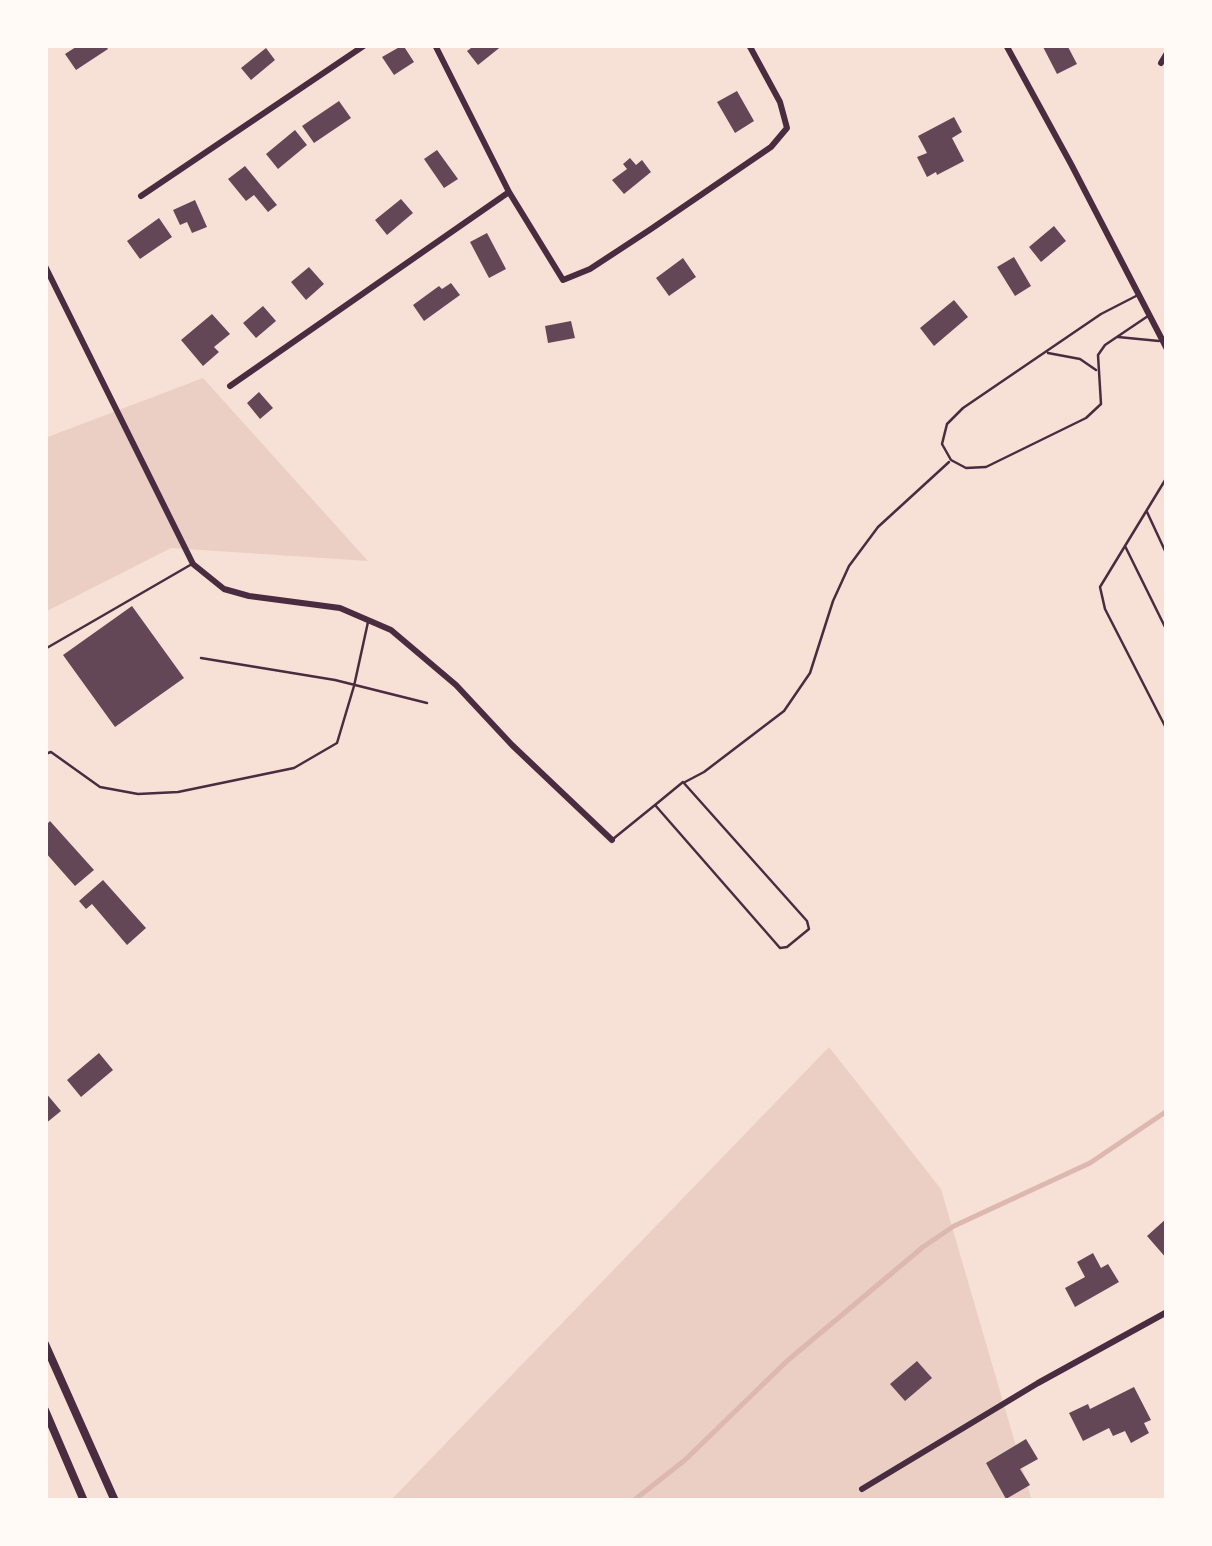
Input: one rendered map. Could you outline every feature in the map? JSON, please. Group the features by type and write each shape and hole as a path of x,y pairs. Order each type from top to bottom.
{"street":[{"path":"141,196 366,45"},
{"path":"436,45 509,192 563,280 590,269 651,229 771,147 787,128 780,102 748,45"},
{"path":"1006,45 1165,345"},
{"path":"1161,64 1167,53"},
{"path":"230,386 509,192"},
{"path":"45,266 193,564 224,589 340,608 391,630 420,652 612,840"},
{"path":"862,1489 1038,1383 1167,1312"},
{"path":"45,1344 115,1501"},
{"path":"45,1410 84,1501"}],"lane":[{"path":"1139,294 1101,314 963,408 947,424 942,444 951,460 966,468 986,467 1086,418 1101,404 1098,355 1116,337 1150,315"},
{"path":"1116,337 1165,345"},
{"path":"1047,353 1080,360 1097,370"},
{"path":"612,840 683,782 704,772 784,711 810,673 832,601 849,566 878,527 951,460"},
{"path":"1167,477 1102,580 1102,601 1167,730"},
{"path":"1146,510 1167,555"},
{"path":"1124,544 1167,630"},
{"path":"45,648 193,564"},
{"path":"45,754 51,752 100,786 138,794 178,792 294,768 337,743 369,618"},
{"path":"201,658 335,680 427,703"},
{"path":"655,805 780,948 809,929 683,782"}],"shaded area":[{"path":"203,378 368,561 171,548 45,612 45,438"},
{"path":"829,1047 941,1189 1032,1501 390,1501"}],"building":[{"path":"79,45 105,45 108,49 76,70 65,54"},
{"path":"403,45 414,62 394,75 382,57"},
{"path":"475,45 503,45 478,65 467,51"},
{"path":"1042,45 1067,45 1077,64 1057,74"},
{"path":"266,48 275,60 251,80 241,68"},
{"path":"737,91 754,121 735,133 717,102"},
{"path":"339,101 351,118 314,143 302,126"},
{"path":"954,117 962,132 952,138 964,161 927,177 917,157 927,153 918,136"},
{"path":"295,130 307,145 278,169 266,154"},
{"path":"437,150 458,179 444,188 424,159"},
{"path":"630,158 636,165 642,160 651,172 624,194 612,180 627,169 623,164"},
{"path":"245,166 277,205 268,212 254,195 246,201 228,179"},
{"path":"401,199 413,213 387,235 375,220"},
{"path":"195,200 207,227 192,233 187,222 180,225 173,210"},
{"path":"159,218 172,237 140,259 127,241"},
{"path":"1054,226 1066,241 1041,262 1029,247"},
{"path":"487,233 506,269 489,278 470,242"},
{"path":"1014,257 1031,286 1015,296 997,267"},
{"path":"683,258 696,277 669,296 656,278"},
{"path":"309,267 324,284 306,300 291,282"},
{"path":"451,283 460,295 424,321 413,305 439,286 442,289"},
{"path":"954,300 968,317 934,346 920,328"},
{"path":"263,306 276,321 256,338 243,323"},
{"path":"212,314 230,334 214,347 219,352 203,366 181,340"},
{"path":"571,321 575,338 548,343 545,326"},
{"path":"259,392 273,408 260,419 247,403"},
{"path":"132,606 184,678 115,727 63,655"},
{"path":"50,821 94,870 75,886 45,852 45,826"},
{"path":"103,880 146,928 127,945 92,904 86,909 79,901"},
{"path":"99,1053 113,1070 81,1097 67,1080"},
{"path":"45,1092 61,1111 45,1124"},
{"path":"1167,1218 1167,1259 1147,1236"},
{"path":"1093,1253 1101,1268 1108,1264 1119,1282 1075,1307 1065,1288 1085,1277 1077,1262"},
{"path":"917,1361 932,1378 905,1401 890,1384"},
{"path":"1134,1387 1151,1420 1144,1423 1149,1433 1131,1443 1125,1431 1113,1436 1109,1428 1083,1441 1069,1413 1088,1404 1090,1409"},
{"path":"1026,1439 1038,1459 1020,1469 1030,1485 1006,1499 986,1463"}],"waterway":[{"path":"633,1501 685,1460 787,1361 923,1247 954,1226 1090,1163 1167,1111"}]}
